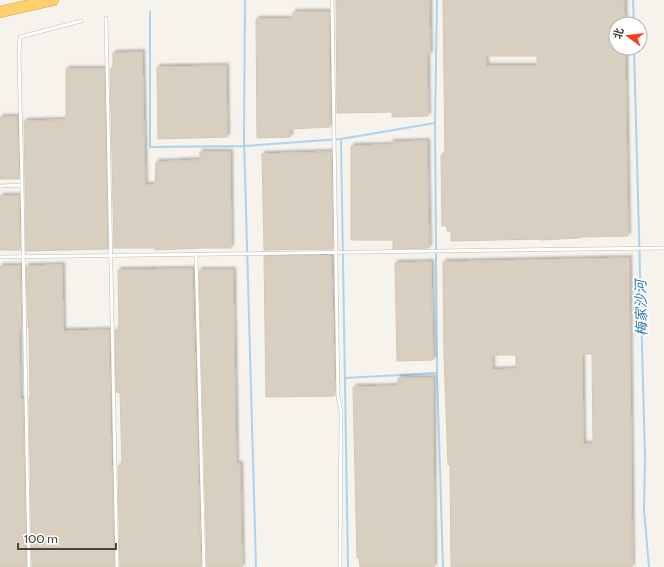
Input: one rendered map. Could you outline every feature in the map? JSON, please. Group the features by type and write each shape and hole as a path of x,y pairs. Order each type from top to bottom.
{"highway":[{"path":"0,12 52,0"}],"lane":[{"path":"332,0 338,396 341,412 340,567"},
{"path":"106,18 117,567"},
{"path":"29,567 19,55 20,37 81,21"},
{"path":"0,186 22,185"},
{"path":"0,257 664,248"},
{"path":"196,254 204,567"}],"building":[{"path":"336,0 429,0 430,54 427,54 428,116 392,117 392,112 337,113"},
{"path":"443,0 624,0 625,16 608,16 608,56 625,56 628,236 540,240 451,241 451,231 447,231 447,226 442,226 441,155 445,155","holes":["486,56 537,56 537,66 486,66"]},
{"path":"293,12 329,12 330,127 290,129 290,137 257,138 256,19 293,19"},
{"path":"142,52 145,185 155,185 156,162 200,160 200,152 230,152 231,248 155,250 155,248 114,248 110,69 113,69 113,53"},
{"path":"226,66 227,137 158,139 157,67"},
{"path":"66,69 104,69 108,249 26,251 24,121 66,120"},
{"path":"0,117 17,117 19,179 0,179"},
{"path":"427,141 429,248 393,249 393,240 351,240 351,146 391,145 391,142"},
{"path":"331,152 333,249 264,250 262,154"},
{"path":"0,196 19,196 20,250 0,250"},
{"path":"264,256 331,256 335,396 266,397"},
{"path":"629,258 632,567 451,567 450,464 448,465 444,356 443,262","holes":["582,354 592,354 593,444 583,444","492,355 516,355 516,369 492,370"]},
{"path":"431,262 433,360 397,361 395,263"},
{"path":"62,265 63,331 109,330 114,567 32,567 29,328 26,266"},
{"path":"0,266 20,266 22,328 19,328 20,399 23,399 26,567 0,567"},
{"path":"192,269 201,567 120,567 118,466 122,465 120,393 116,392 115,330 119,329 118,270"},
{"path":"199,270 233,270 236,464 240,464 242,567 207,567"},
{"path":"398,378 433,378 434,567 360,567 359,558 357,558 353,387 398,386"}],"waterway":[{"path":"245,0 244,139 256,567"},
{"path":"150,12 150,147 244,146 341,139 435,123 437,0"},
{"name":"梅家沙河","path":"633,0 634,16"},
{"name":"梅家沙河","path":"634,56 645,457 644,510 649,567"},
{"path":"345,378 437,373 435,123"},
{"path":"341,139 348,567"},
{"path":"437,373 443,567"}]}
